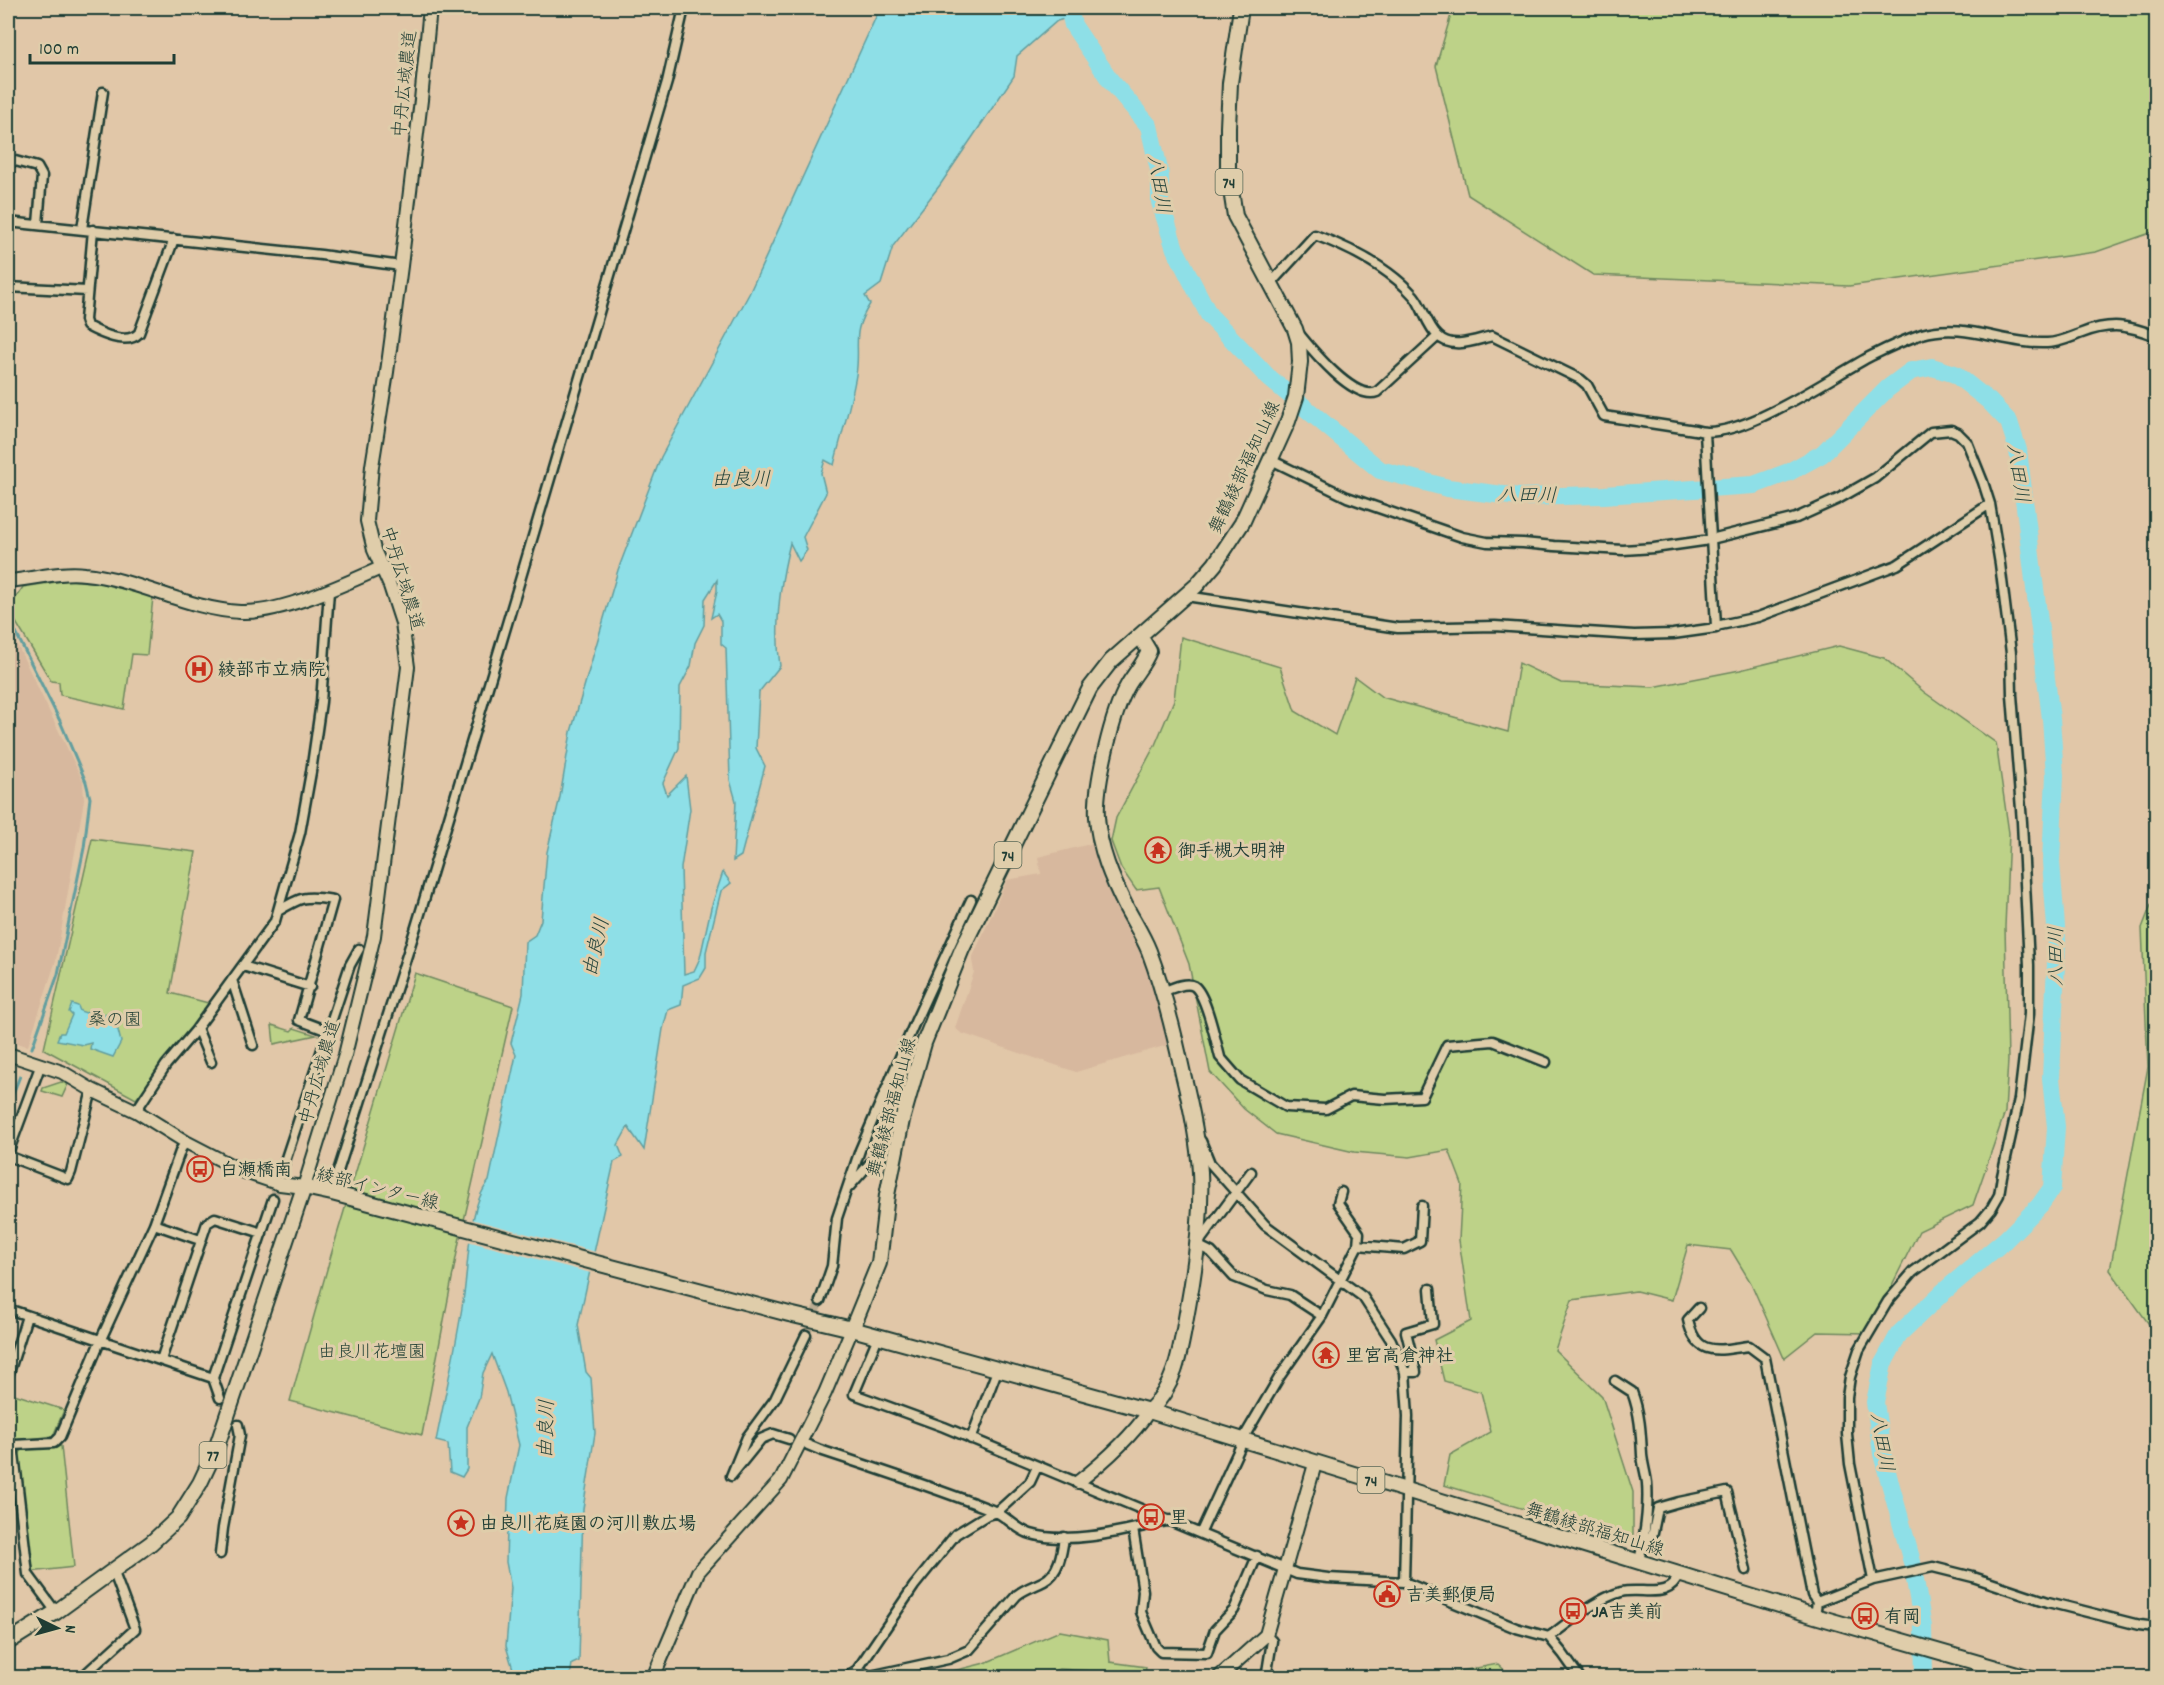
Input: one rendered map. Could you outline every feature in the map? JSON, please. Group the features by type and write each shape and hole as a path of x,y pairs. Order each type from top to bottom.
{"main road":[{"name":"舞鶴綾部福知山線","path":"1241,8 1230,83 1227,171 1235,216 1297,336 1300,378 1296,397 1280,440 1242,523 1215,564 1186,596 1111,661 1090,688 962,949 924,1044 902,1120 887,1195 879,1263 852,1329 1149,1411 1315,1464 1679,1574 1816,1609 1890,1637 2031,1677"},
{"path":"1140,636 1149,651 1127,686 1112,725 1102,768 1097,816 1105,859 1126,907 1149,950 1174,1031 1196,1130 1200,1193 1197,1245 1182,1341 1171,1383 1160,1401 1149,1411"},
{"name":"綾部インター線","path":"8,1642 56,1612 151,1544 178,1518 200,1483 216,1449 303,1187 337,1191 789,1314 852,1329"}],"street":[{"name":"中丹広域農道","path":"303,1187 345,1055 378,913 408,667 402,623 383,567 374,550 367,521 372,466 401,266 430,8"},
{"path":"337,1191 667,82 683,9"},
{"path":"82,229 103,92"},
{"path":"8,159 38,167 42,176 38,224"},
{"path":"8,222 321,255 401,266"},
{"path":"93,230 85,320 87,326 113,337 136,336 174,239"},
{"path":"1270,284 1315,235 1344,246 1387,273 1415,297 1438,336 1452,342 1463,343 1492,336 1580,379 1587,385 1604,416 1705,433 1729,428 1775,411 1872,356 1923,334 1947,330 2049,343 2112,325 2127,326 2157,336"},
{"path":"8,286 87,291"},
{"path":"1297,336 1326,366 1349,383 1371,394 1377,392 1438,336"},
{"path":"1271,460 1362,502 1462,537 1487,542 1623,550 1654,548 1711,538 1764,527 1810,513 1875,478 1931,432 1942,429 1958,433 1967,442 1990,504 2011,653 2022,822 2030,1014 2019,1099 2001,1176 1999,1195 1980,1222 1912,1272 1888,1301 1859,1350 1850,1377 1847,1397 1850,1464 1873,1580"},
{"path":"1705,433 1716,626"},
{"path":"1186,596 1398,628 1495,626 1634,635 1673,634 1716,628 1716,626 1758,617 1897,565 1990,504"},
{"path":"8,581 86,574 112,579 195,604 242,612 274,608 329,591 383,567"},
{"path":"136,1111 166,1065 197,1028 275,921 300,833 311,772 321,702 329,591"},
{"path":"278,911 298,898 314,897 333,900 299,1020 328,1031"},
{"path":"820,1300 832,1266 837,1218 864,1140 970,900"},
{"path":"282,1170 350,965 359,949"},
{"path":"243,966 310,987"},
{"path":"232,980 253,1045"},
{"path":"1162,992 1186,984 1195,986 1202,998 1220,1057 1240,1080 1286,1107 1326,1109 1351,1096 1422,1097 1447,1045 1492,1041 1546,1062"},
{"path":"197,1028 211,1062"},
{"path":"8,1054 62,1072 242,1171 280,1184 303,1187"},
{"path":"41,1064 8,1155 68,1179 92,1090"},
{"path":"846,1190 879,1153 887,1131 902,1120"},
{"path":"1196,1130 1210,1163 1236,1194 1265,1225 1363,1297 1391,1340 1405,1372 1408,1416 1404,1582"},
{"path":"56,1612 28,1574 10,1444 54,1443 60,1437 101,1339 154,1224 181,1149 186,1142"},
{"path":"1251,1172 1197,1245 1211,1252 1234,1277 1267,1290 1290,1295 1322,1316"},
{"path":"1201,1532 1243,1441 1280,1376 1322,1316 1358,1245 1359,1233 1338,1203 1341,1192"},
{"path":"220,1398 213,1378 273,1200"},
{"path":"1358,1245 1404,1249 1420,1240 1422,1206"},
{"path":"161,1360 207,1223 215,1218 262,1233"},
{"path":"154,1224 200,1240"},
{"path":"1405,1372 1416,1372 1406,1332 1433,1324 1430,1288"},
{"path":"1699,1308 1688,1320 1690,1331 1697,1344 1706,1349 1724,1350 1749,1346 1765,1358 1816,1609 1873,1580 1933,1568 1993,1583 2048,1602 2139,1625 2157,1627"},
{"path":"8,1309 213,1378"},
{"path":"8,1376 27,1316"},
{"path":"653,1677 698,1572 781,1480 825,1393 852,1329"},
{"path":"789,1439 773,1434 761,1439 731,1476 747,1437 775,1399 806,1335"},
{"path":"875,1344 854,1394 1078,1482 1297,1574 1404,1582 1516,1628 1549,1637 1580,1677"},
{"path":"971,1439 998,1368"},
{"path":"1615,1382 1632,1392 1639,1413 1647,1482 1647,1510 1639,1561"},
{"path":"1078,1482 1106,1460 1134,1433 1149,1411"},
{"path":"220,1554 240,1435 238,1425"},
{"path":"808,1445 928,1485 997,1512 1019,1529 1032,1535 1064,1538 1086,1537 1171,1520"},
{"path":"1218,1677 1266,1635 1315,1464"},
{"path":"845,1677 857,1670 914,1586 956,1534 987,1515 997,1512 1030,1482 1037,1467"},
{"path":"1644,1539 1652,1537 1658,1508 1727,1492 1746,1570"},
{"path":"1133,1529 1143,1591 1141,1612 1156,1647 1161,1652 1207,1653 1215,1630 1234,1610 1257,1556"},
{"path":"857,1670 870,1676 948,1659 969,1650 1017,1595 1045,1581 1055,1572 1064,1538"},
{"path":"81,1677 135,1629 113,1570"},
{"path":"1549,1637 1594,1605 1622,1592 1663,1591 1671,1587 1679,1574"},
{"path":"1266,1635 1272,1641 1266,1677"}],"shaded area":[{"path":"8,626 83,781 84,800 56,960 28,1046 8,1041"},
{"path":"1098,842 1143,947 1171,1044 1076,1072 961,1033 955,1028 974,972 972,959 1007,880 1041,874 1038,857"}],"green space":[{"path":"1453,8 2156,8 2156,231 2096,252 1849,286 1593,275 1468,195 1436,66"},
{"path":"69,580 100,583 153,597 147,655 132,654 124,709 60,695 59,682 51,681 8,609 23,587"},
{"path":"1181,637 1280,667 1295,711 1335,735 1355,677 1382,697 1508,732 1519,663 1561,683 1653,687 1740,670 1839,646 1884,658 1924,692 1996,743 2009,833 2005,927 2008,1060 2005,1112 1973,1205 1919,1231 1868,1333 1817,1332 1784,1358 1751,1283 1731,1250 1688,1245 1672,1300 1636,1291 1572,1300 1555,1350 1602,1396 1633,1492 1633,1542 1444,1485 1450,1455 1491,1432 1481,1392 1444,1381 1434,1340 1471,1321 1459,1240 1462,1184 1449,1150 1410,1157 1354,1152 1276,1134 1244,1109 1210,1072 1189,964 1159,887 1136,890 1121,868 1111,841 1116,818 1155,745 1174,700"},
{"name":"桑の園","path":"92,839 196,852 170,993 212,1004 136,1099 44,1049"},
{"path":"2156,892 2156,1334 2110,1270 2148,1067 2142,928"},
{"name":"由良川花壇園","path":"415,973 513,1006 459,1242 422,1435 290,1401"},
{"path":"272,1025 291,1031 294,1028 316,1035 274,1044"},
{"path":"61,1082 68,1084 62,1097 42,1091 43,1088"},
{"path":"8,1392 64,1410 53,1436 15,1441 8,1438"},
{"path":"61,1446 74,1567 30,1572 17,1457 22,1450"},
{"path":"1060,1631 1108,1640 1110,1662 1146,1667 1145,1674 1059,1669 1040,1677 929,1677 985,1663"},
{"path":"1498,1664 1512,1677 1428,1677"}],"water":[{"name":"由良川","path":"880,8 1077,8 1075,16 1057,21 1017,56 1014,76 940,185 893,246 881,284 865,296 870,304 858,332 856,375 849,409 834,465 825,460 821,473 826,493 803,537 807,550 799,561 790,543 786,558 778,620 780,666 759,692 756,748 765,766 741,856 733,861 736,801 730,780 726,648 721,644 721,621 717,614 711,618 717,580 705,599 704,625 695,643 691,666 680,687 679,748 663,783 667,795 686,776 690,809 681,868 684,974 694,971 700,958 711,908 723,872 731,883 721,891 706,952 706,968 700,978 683,985 681,1005 668,1010 644,1150 628,1127 618,1145 623,1157 614,1162 578,1325 586,1372 591,1378 595,1433 583,1509 579,1661 572,1664 570,1677 509,1677 513,1669 506,1646 511,1588 506,1562 508,1498 519,1445 506,1392 492,1354 483,1373 479,1398 467,1427 467,1469 462,1477 450,1472 448,1444 436,1441 460,1319 476,1206 489,1181 516,1055 511,1043 523,994 525,942 535,935 541,920 547,852 560,797 571,732 618,570 661,457 749,294"},
{"path":"72,1004 86,1013 91,1010 100,1017 106,1014 115,1023 121,1042 113,1057 90,1049 91,1043 83,1045 57,1040 60,1033 64,1033 72,1015 69,1012"}],"pier":[{"path":"471,1219 596,1252 591,1273 467,1241"}],"waterway":[{"name":"八田川","path":"1069,8 1073,25 1110,80 1149,126 1160,174 1160,202 1175,249 1209,315 1268,377 1380,470 1448,488 1519,497 1604,495 1754,485 1789,472 1822,454 1887,389 1911,371 1932,367 1955,374 1989,401 2009,422 2018,450 2051,719 2055,775 2051,862 2057,940 2051,1078 2056,1127 2052,1188 2040,1205 2005,1240 1942,1293 1899,1334 1883,1364 1875,1402 1882,1454 1912,1562 1923,1627 1924,1678"},
{"path":"8,617 60,721 86,782 90,798 84,848 58,974 32,1048"},
{"path":"8,1106 20,1076"}],"tunnel":[{"path":"273,1199 282,1170"},
{"path":"806,1335 820,1301"}],"place":[{"name":"綾部市立病院","path":"199,669"},
{"name":"御手槻大明神","path":"1158,850"},
{"name":"白瀬橋南","path":"200,1169"},
{"name":"里宮高倉神社","path":"1326,1355"},
{"name":"里","path":"1151,1517"},
{"name":"由良川花庭園の河川敷広場","path":"461,1523"},
{"name":"吉美郵便局","path":"1387,1594"},
{"name":"JA吉美前","path":"1573,1611"},
{"name":"有岡","path":"1865,1616"}]}
